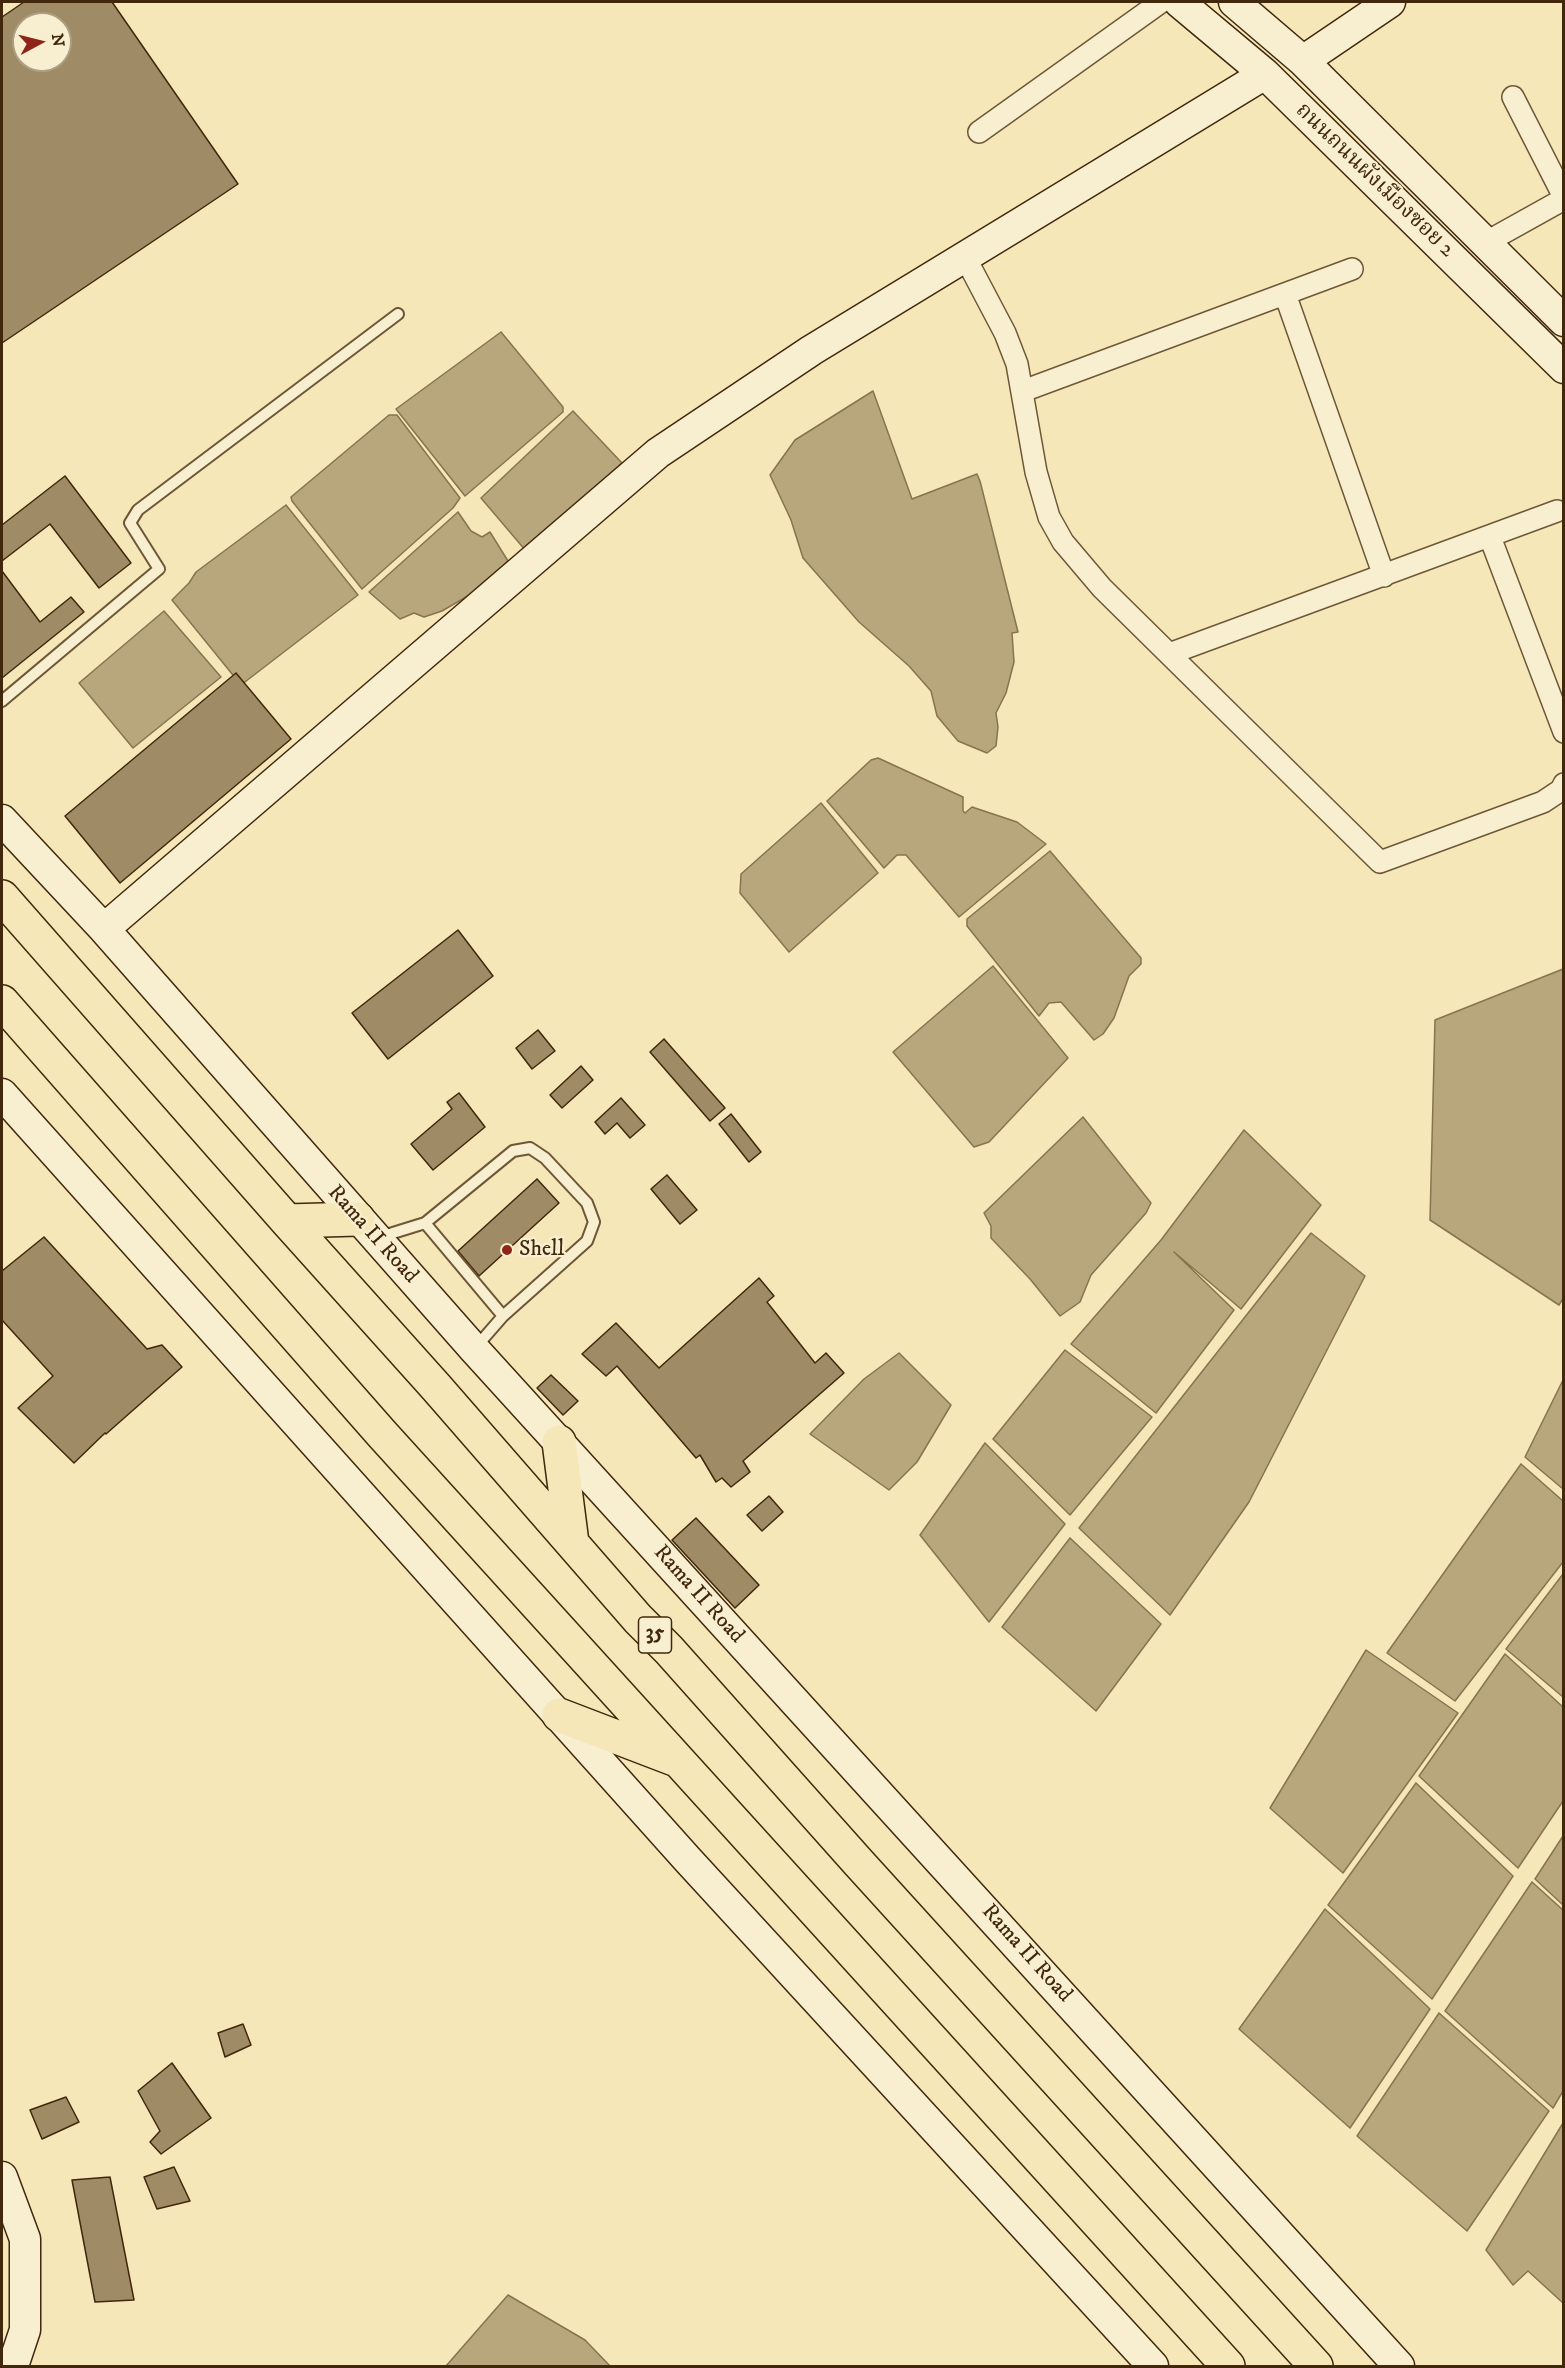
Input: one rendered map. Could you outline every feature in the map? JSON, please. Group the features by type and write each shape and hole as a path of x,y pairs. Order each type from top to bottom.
{"highway":[{"name":"35","path":"2,897 638,1619 669,1650 1316,2367"},
{"path":"2,1002 382,1434 1228,2367"},
{"path":"287,1221 367,1229"},
{"path":"559,1442 572,1543"},
{"path":"559,1715 678,1760"}],"main road":[{"name":"ถนนถนนผังเมืองซอย 2","path":"1179,2 1265,74 1563,368"},
{"name":"ถนนถนนผังเมืองซอย 2","path":"1234,2 1303,61 1563,321"},
{"path":"1303,61 1390,2"},
{"path":"104,929 658,453 812,350 1265,74"},
{"path":"1440,245 1463,221"},
{"name":"Rama II Road","path":"2,820 104,929 474,1349 1399,2367"},
{"path":"2,1094 688,1860 1153,2367"},
{"path":"2,2177 25,2239 25,2330 13,2367"}],"street":[{"path":"979,132 1161,2"},
{"path":"1485,243 1563,198 1513,97"},
{"path":"965,257 1005,333 1017,364 1036,472 1049,517 1063,542 1102,588 1380,862 1543,802 1561,790 1563,784"},
{"path":"1023,391 1352,269"},
{"path":"1285,294 1384,576"},
{"path":"1169,654 1557,511"},
{"path":"1490,537 1563,732"}],"lane":[{"path":"2,701 159,569 130,523 138,510 398,314"},
{"path":"367,1229 424,1223 513,1151 530,1148 545,1158 586,1203 594,1222 587,1241 503,1316 474,1349"},
{"path":"424,1223 503,1316"}],"shaded area":[{"path":"501,332 563,407 563,412 465,496 396,409"},
{"path":"873,391 912,499 977,474 980,481 1018,632 1012,633 1014,662 1006,693 996,713 998,727 996,746 987,753 958,741 937,716 931,691 909,666 859,622 803,558 791,520 770,475 795,440"},
{"path":"573,411 622,463 526,551 481,498"},
{"path":"389,415 397,415 460,498 453,508 362,589 291,497"},
{"path":"286,505 358,595 241,685 172,600 189,583 196,572"},
{"path":"458,512 471,531 482,537 490,532 508,561 485,586 442,611 424,617 414,613 400,619 369,592"},
{"path":"164,611 221,677 133,748 79,683"},
{"path":"878,758 963,797 965,813 972,807 1017,822 1046,844 959,917 906,855 897,855 884,868 827,801 871,760"},
{"path":"821,803 878,873 789,952 740,893 741,874"},
{"path":"1050,851 1141,958 1141,964 1129,976 1114,1018 1103,1034 1094,1040 1061,1002 1049,1003 1039,1016 967,926 967,919"},
{"path":"993,966 1068,1058 989,1142 974,1147 893,1052"},
{"path":"1563,969 1564,1297 1559,1305 1430,1220 1435,1020"},
{"path":"1083,1117 1151,1203 1146,1213 1091,1275 1080,1302 1060,1316 1030,1279 991,1238 991,1226 984,1213"},
{"path":"1244,1130 1321,1205 1241,1309 1174,1252 1234,1310 1156,1413 1071,1344 1161,1240"},
{"path":"1311,1233 1365,1276 1249,1502 1170,1615 1079,1528"},
{"path":"1065,1350 1152,1417 1070,1515 993,1439"},
{"path":"899,1353 951,1405 917,1462 889,1490 810,1434 864,1379"},
{"path":"1563,1380 1563,1489 1525,1457"},
{"path":"985,1443 1065,1524 989,1622 920,1535"},
{"path":"1521,1464 1563,1501 1563,1562 1455,1701 1387,1653"},
{"path":"1070,1538 1161,1624 1096,1711 1002,1627"},
{"path":"1563,1574 1564,1697 1506,1649"},
{"path":"1366,1650 1458,1713 1343,1873 1270,1808"},
{"path":"1505,1654 1563,1707 1563,1801 1518,1868 1419,1776"},
{"path":"1416,1783 1513,1876 1432,1999 1328,1905"},
{"path":"1563,1836 1563,1905 1535,1879"},
{"path":"1532,1882 1563,1910 1563,2091 1553,2108 1445,2011"},
{"path":"1325,1909 1430,2009 1350,2128 1239,2029"},
{"path":"1439,2013 1549,2111 1467,2231 1357,2136"},
{"path":"1563,2123 1563,2303 1528,2271 1513,2285 1486,2250"},
{"path":"508,2295 585,2340 610,2366 446,2366"}],"building":[{"path":"24,2 112,2 238,184 2,343 2,17"},
{"path":"65,476 131,563 99,588 50,524 2,561 2,525"},
{"path":"2,571 40,622 71,597 84,612 2,678"},
{"path":"236,673 291,739 120,883 65,816"},
{"path":"458,930 493,976 388,1059 352,1013"},
{"path":"538,1030 555,1051 532,1069 516,1048"},
{"path":"664,1039 725,1108 710,1121 650,1052"},
{"path":"581,1066 593,1080 562,1108 550,1095"},
{"path":"459,1093 485,1127 433,1170 411,1144 452,1109 447,1102"},
{"path":"621,1098 645,1125 630,1138 617,1123 605,1134 595,1122"},
{"path":"731,1114 761,1152 749,1162 719,1124"},
{"path":"667,1175 697,1210 680,1224 651,1189"},
{"path":"537,1179 559,1203 479,1276 458,1251"},
{"path":"44,1237 147,1349 162,1345 182,1367 105,1433 74,1463 18,1408 53,1376 2,1320 2,1271"},
{"path":"759,1278 774,1296 767,1302 815,1363 826,1353 844,1373 743,1461 750,1472 731,1487 722,1478 716,1482 700,1455 696,1458 617,1366 606,1376 582,1354 616,1323 659,1368"},
{"path":"551,1375 578,1401 563,1415 537,1388"},
{"path":"769,1496 783,1512 762,1531 747,1515"},
{"path":"696,1518 759,1585 735,1608 672,1540"},
{"path":"243,2024 251,2045 225,2057 218,2033"},
{"path":"172,2063 211,2118 161,2154 150,2142 160,2131 138,2091"},
{"path":"66,2097 79,2122 42,2139 30,2110"},
{"path":"174,2167 190,2201 157,2209 144,2177"},
{"path":"110,2177 134,2300 95,2302 72,2180"}],"place":[{"name":"Shell","path":"507,1250"}]}
